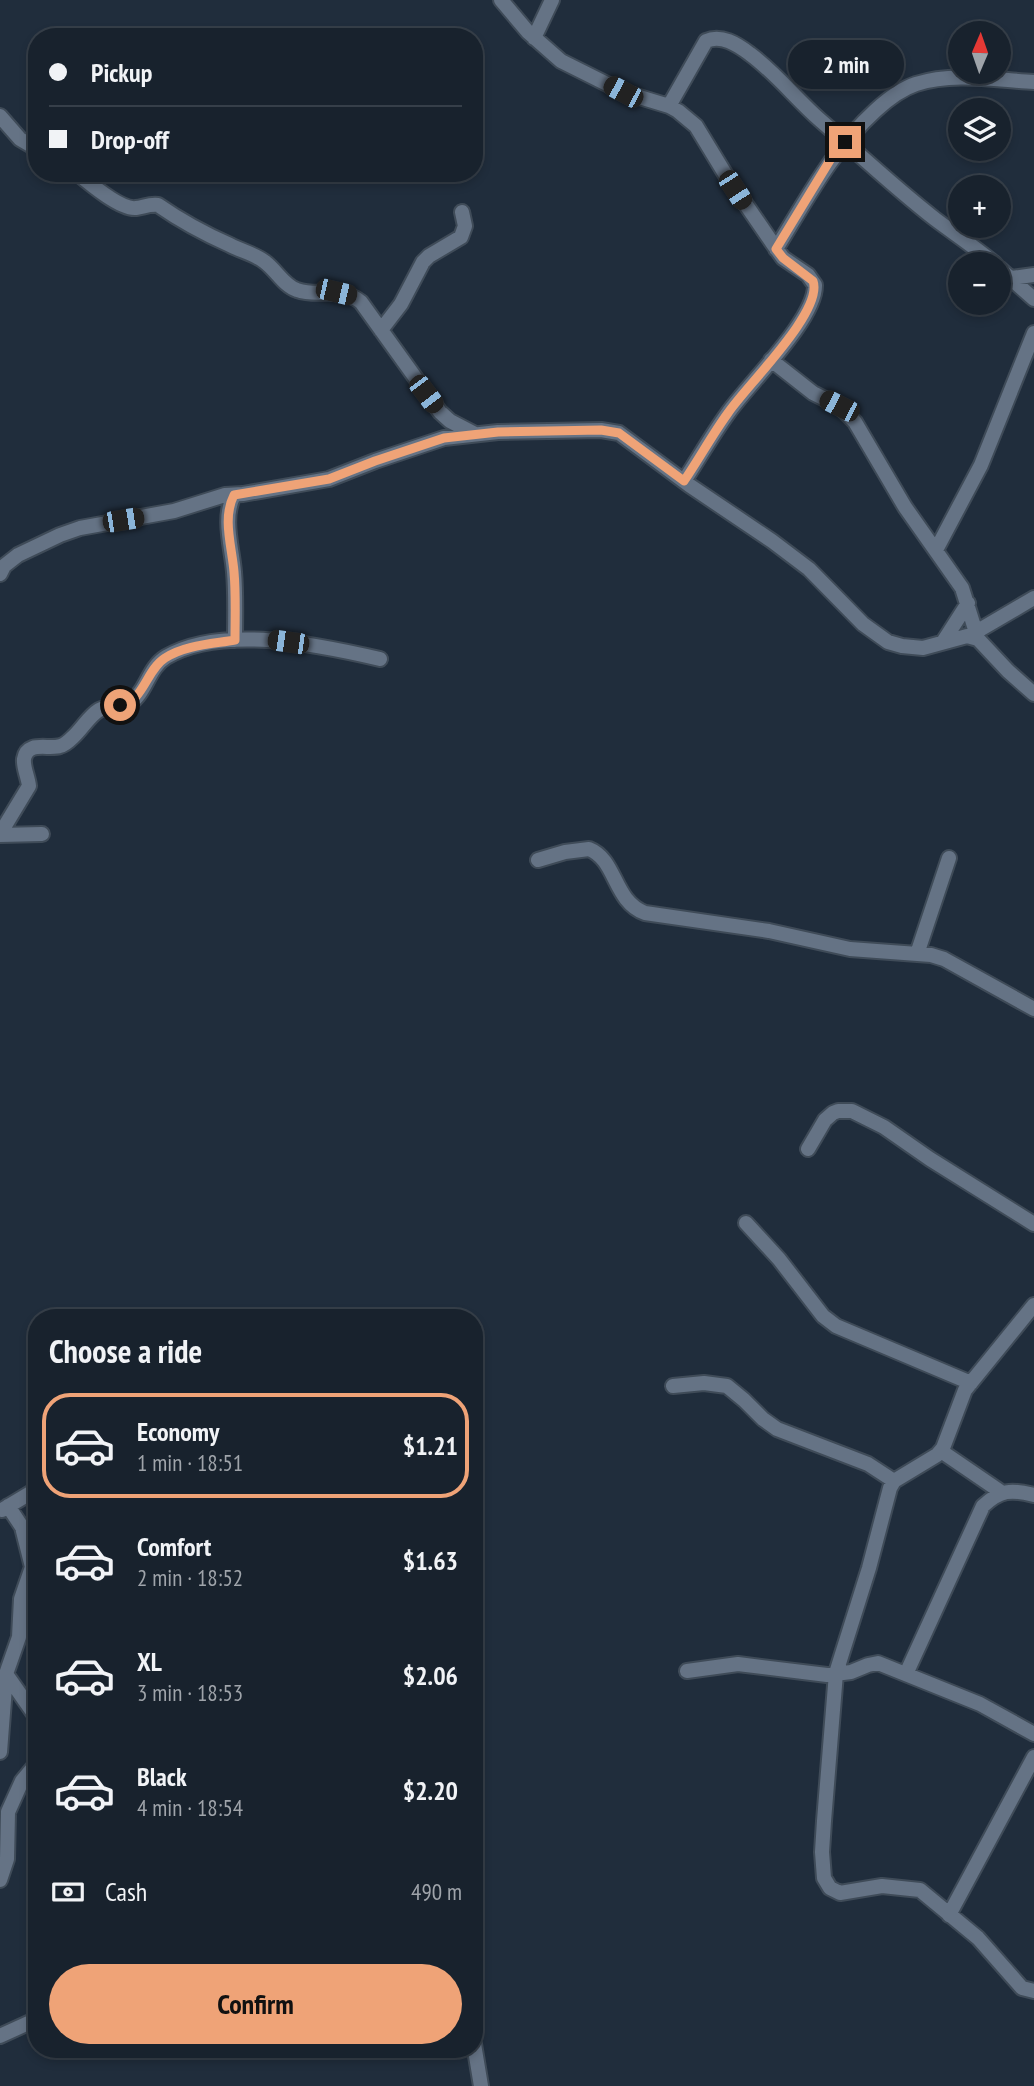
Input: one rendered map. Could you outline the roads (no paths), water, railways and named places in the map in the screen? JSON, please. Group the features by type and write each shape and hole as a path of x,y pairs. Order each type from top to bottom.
{"street":[{"path":"501,0 534,38 561,61 623,92 668,106 696,126 776,249 783,258 813,281 815,293 804,316 728,411 684,481"},
{"path":"534,38 552,0"},
{"path":"668,106 706,41 717,37 729,41 770,70 815,116 934,218 979,252"},
{"path":"776,249 832,157 861,123 891,97 915,84 942,79 1034,82"},
{"path":"0,116 20,139 28,144"},
{"path":"87,182 128,207 158,205 206,234 254,255 297,290 336,292 353,296 361,302 440,412 450,421 475,434"},
{"path":"381,330 401,304 423,262 461,237 465,226 462,212"},
{"path":"1012,278 1034,275"},
{"path":"1012,278 1034,299"},
{"path":"936,550 981,465 1034,334"},
{"path":"771,360 813,393 847,413 905,507 962,588 977,635 1008,671 1034,694"},
{"path":"0,574 4,566 18,555 60,534 174,511 225,495 329,479 444,438 475,434 588,430 619,433 772,541 809,569 863,624 888,642 923,648 977,635 1034,598"},
{"path":"234,495 229,504 228,528 234,574 235,640"},
{"path":"943,642 968,603"},
{"path":"0,834 29,786 24,758 32,748 61,746 72,739 99,710 131,702 156,665 177,652 208,643 263,639 337,649 380,659"},
{"path":"0,834 42,834"},
{"path":"538,860 584,849 594,851 602,858 628,904 645,913 769,931 850,949 931,955 944,959 1034,1009"},
{"path":"918,954 948,858"},
{"path":"808,1149 825,1120 833,1113 852,1111 884,1127 1034,1224"},
{"path":"746,1223 779,1259 823,1316 836,1326 971,1383"},
{"path":"1034,1305 965,1390 941,1451 894,1481 890,1488 869,1568 836,1673 822,1852 824,1878 830,1888 840,1893 882,1886 920,1890 978,1938 1022,1988 1034,1991"},
{"path":"673,1386 704,1383 727,1386 777,1429 868,1464 894,1481"},
{"path":"941,1451 1001,1492 1034,1495"},
{"path":"906,1674 976,1517 983,1506 1001,1492"},
{"path":"28,1496 4,1508 22,1527 28,1551"},
{"path":"0,1752 6,1674 19,1637 21,1599 28,1579"},
{"path":"687,1671 738,1664 827,1675 851,1672 878,1663 980,1704 1034,1734"},
{"path":"6,1674 28,1705"},
{"path":"949,1914 1034,1757"},
{"path":"0,1880 7,1859 8,1812 28,1774"},
{"path":"0,2036 28,2023"},
{"path":"476,2058 481,2086"}]}
